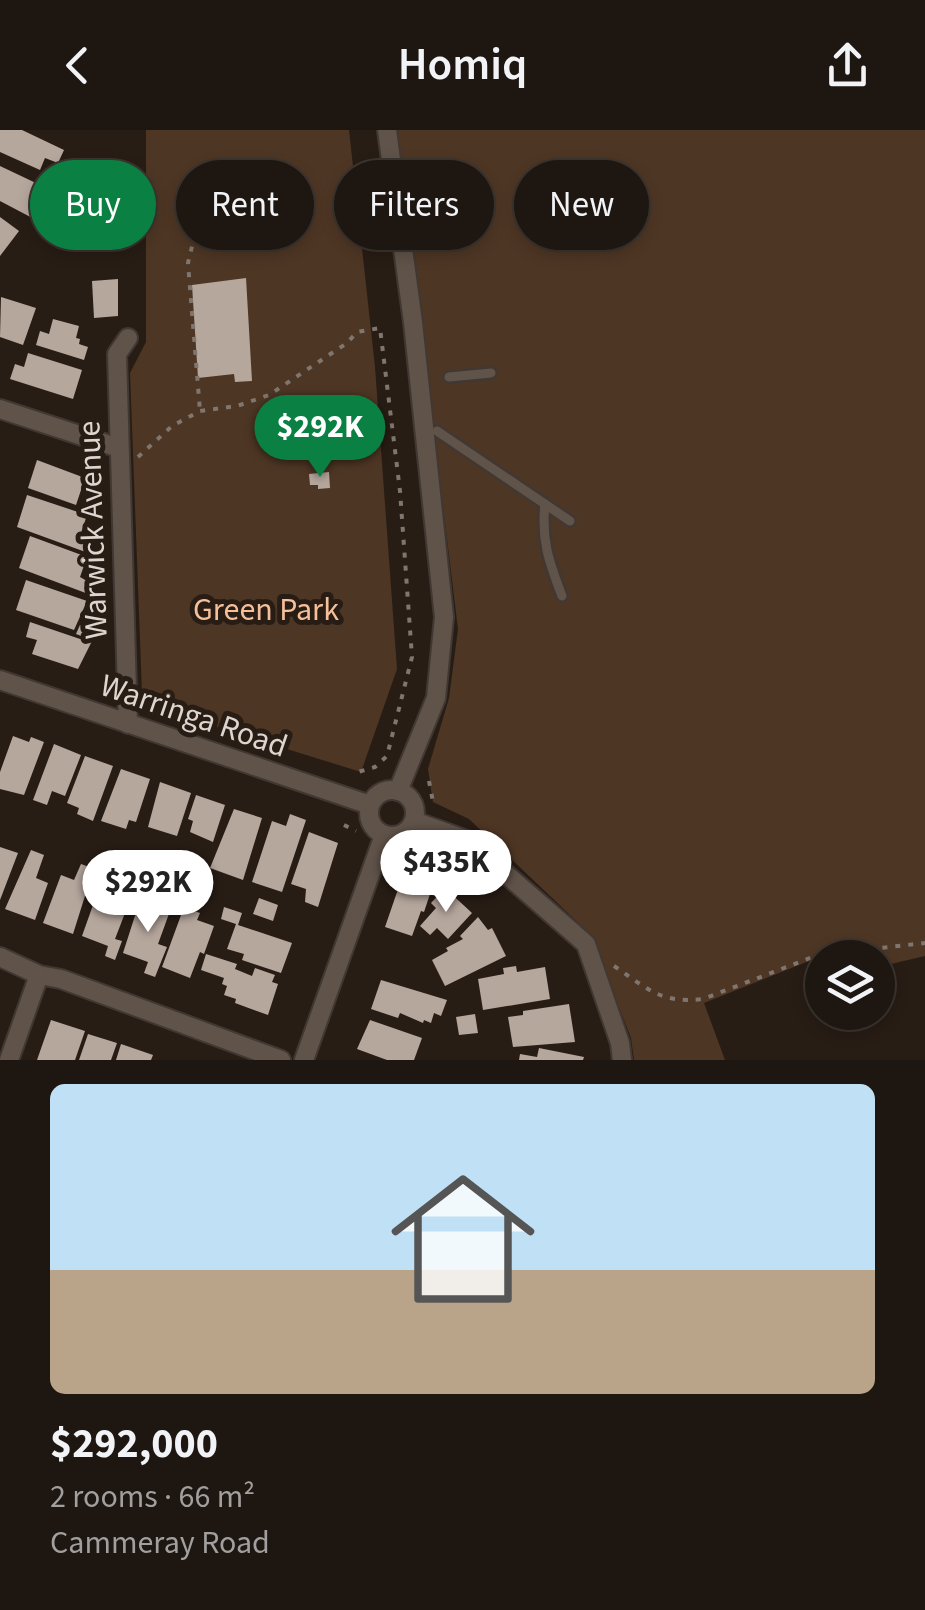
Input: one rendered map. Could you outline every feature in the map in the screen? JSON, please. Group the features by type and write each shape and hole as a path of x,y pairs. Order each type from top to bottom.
{"street":[{"path":"386,130 413,322 444,617 436,698 398,791"},
{"name":"Warwick Avenue","path":"128,338 117,354 128,724"},
{"path":"0,409 120,457"},
{"name":"Warringa Road","path":"0,680 370,805"},
{"path":"385,791 398,791 411,799 414,820 405,832 384,835 372,826 370,805 385,791"},
{"path":"414,820 466,840 586,944 622,1060"},
{"path":"304,1060 384,835"},
{"path":"0,957 39,975 61,979 280,1060"},
{"path":"9,1060 39,975"}],"lane":[{"path":"449,377 490,373"},
{"path":"438,431 570,520"},
{"path":"546,504 542,530 562,596"}],"path":[{"path":"192,250 188,263 200,411"},
{"path":"120,457 134,460 172,426 200,411 237,406 269,395 357,332 380,328 400,491 412,658 386,756 376,767 358,772"},
{"path":"429,780 433,802"},
{"path":"344,825 356,831"},
{"path":"590,956 604,959 654,995 686,1001 702,999 818,955 925,943"}],"green space":[{"name":"Green Park","path":"146,130 349,130 352,160 334,160 334,250 362,250 375,367 397,669 361,772 152,707 142,693 130,373 146,342 146,250 156,250 156,160 146,160"},
{"path":"397,130 925,130 925,956 895,963 895,940 805,940 805,963 704,1003 725,1060 634,1060 631,1038 591,935 469,819 433,802 428,769 449,698 458,629 412,250 494,250 494,160 401,160"}],"building":[{"path":"0,130 22,130 64,150 59,160 30,160 30,166 0,152"},
{"path":"0,166 30,180 30,217 0,201"},
{"path":"0,217 19,231 0,256"},
{"path":"246,278 252,381 235,382 234,374 198,378 192,285"},
{"path":"118,279 118,316 94,318 92,281"},
{"path":"1,297 36,308 23,345 0,337"},
{"path":"53,319 79,326 76,338 88,347 84,360 36,345 40,331 49,334"},
{"path":"28,353 82,370 73,399 10,379 15,364 24,367"},
{"path":"37,460 85,478 76,505 28,488"},
{"path":"329,472 330,488 310,485 309,474"},
{"path":"27,495 87,515 81,533 96,539 91,554 17,527"},
{"path":"30,536 87,557 80,577 94,585 91,595 19,568"},
{"path":"26,580 87,601 74,630 16,610"},
{"path":"30,622 83,640 76,634 80,625 97,631 78,669 32,654 37,640 26,637"},
{"path":"13,736 44,742 24,795 0,789 0,772"},
{"path":"54,744 81,755 65,796 52,791 47,805 33,800"},
{"path":"85,756 113,766 93,821 77,814 79,808 67,803"},
{"path":"121,769 150,779 136,822 129,820 126,829 101,821"},
{"path":"160,782 191,793 177,836 148,827"},
{"path":"196,795 225,805 213,842 190,832 193,821 188,819"},
{"path":"234,809 262,818 243,880 210,868"},
{"path":"290,814 306,820 282,892 252,882 272,821 286,826"},
{"path":"309,832 338,843 318,907 305,902 306,889 291,884"},
{"path":"0,847 18,853 0,900"},
{"path":"31,850 44,855 36,878 48,883 35,920 5,909"},
{"path":"95,860 105,863 98,884 90,880 73,934 43,923 61,875 74,880 81,864 92,868"},
{"path":"406,866 436,877 434,884 439,886 435,896 430,894 412,936 385,927"},
{"path":"445,888 472,913 448,939 437,928 430,935 420,926 436,908 431,903"},
{"path":"98,891 117,898 119,892 138,898 132,915 125,913 115,939 122,941 115,960 105,956 108,946 82,936"},
{"path":"141,897 170,911 158,944 167,947 155,977 144,973 148,962 123,953"},
{"path":"259,898 278,905 273,921 253,914"},
{"path":"184,907 200,913 197,920 214,926 190,978 162,967"},
{"path":"224,907 242,913 238,925 292,943 281,973 242,960 244,954 227,949 236,924 221,919"},
{"path":"478,917 488,930 492,928 506,956 445,986 432,960 463,939 460,936"},
{"path":"206,954 237,964 235,969 252,976 255,968 275,975 272,982 278,984 268,1015 224,995 224,978 201,970"},
{"path":"516,966 517,972 545,967 550,999 483,1010 478,979 504,974 503,968"},
{"path":"381,980 447,1000 441,1016 434,1013 431,1023 423,1023 400,1013 398,1018 371,1009"},
{"path":"569,1004 575,1042 513,1047 508,1017"},
{"path":"475,1014 478,1033 459,1035 456,1017"},
{"path":"51,1020 85,1031 75,1060 37,1060"},
{"path":"370,1020 422,1038 414,1060 387,1060 357,1049"},
{"path":"88,1034 117,1043 111,1060 79,1060"},
{"path":"121,1044 153,1055 151,1060 116,1060"},
{"path":"539,1048 584,1057 519,1060 520,1054 537,1057"}]}
